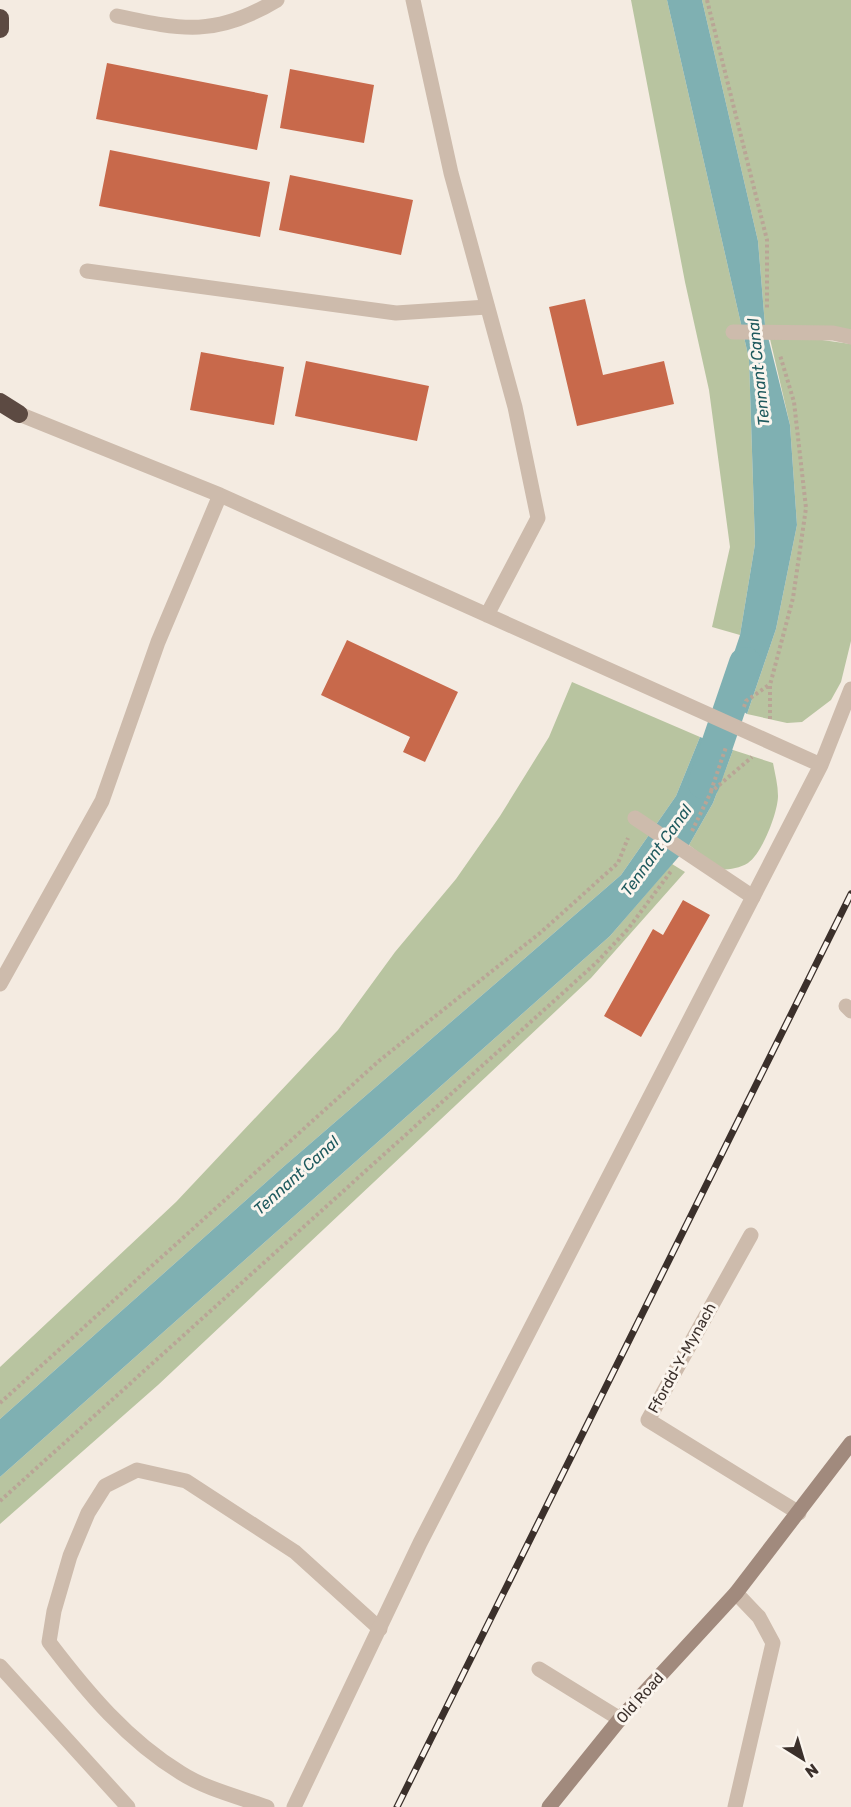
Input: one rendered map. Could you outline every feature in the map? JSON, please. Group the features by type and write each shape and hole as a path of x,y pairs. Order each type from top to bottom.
{"highway":[{"path":"0,18 0,28"},
{"path":"0,402 19,414"},
{"path":"0,415 19,414"}],"main road":[{"name":"Old Road","path":"549,1807 620,1719 736,1593 799,1514 851,1443"}],"street":[{"path":"117,16 168,27 207,28 239,21 277,0"},
{"path":"413,0 451,173 515,407 538,518 487,615"},
{"path":"87,270 396,313 487,307"},
{"path":"733,332 833,333 851,337"},
{"path":"19,414 220,495 821,765"},
{"path":"0,984 102,801 158,642 220,495"},
{"path":"294,1807 425,1533 821,765 851,689"},
{"path":"635,818 753,897"},
{"name":"Ffordd-Y-Mynach","path":"751,1235 648,1420 799,1514"},
{"path":"267,1807 183,1774 127,1733 78,1681 49,1642 54,1611 70,1556 88,1513 105,1486 137,1470 186,1481 295,1552 380,1629"},
{"path":"735,1807 773,1643 759,1617 736,1593"},
{"path":"0,1666 128,1807"},
{"path":"539,1669 620,1719"}],"path":[{"path":"707,0 767,240 766,309 769,319"},
{"path":"770,742 770,685 793,598 806,508 794,402 778,350"},
{"path":"0,1403 380,1060 540,933 618,863 635,818"},
{"path":"0,1501 596,963"}],"green space":[{"path":"631,0 667,0 749,359 755,544 740,635 712,627 730,547 709,390 685,282"},
{"path":"702,0 851,0 851,331 765,325 758,241"},
{"path":"770,339 815,339 851,344 851,641 841,682 831,700 802,722 787,723 747,714 776,629 797,525 790,425"},
{"path":"572,682 700,737 676,796 621,875 282,1168 0,1419 0,1367 176,1202 338,1030 395,952 456,879 500,816 549,737"},
{"path":"733,750 773,763 778,796 775,812 759,851 742,866 721,870 689,845 713,803"},
{"path":"672,864 685,872 591,978 158,1385 0,1524 0,1477 610,936"}],"water":[{"path":"667,0 702,0 758,241 765,325 790,425 797,525 776,629 747,714 720,695 740,635 755,544 749,359"},
{"path":"700,737 733,750 713,803 689,845 610,936 0,1477 0,1419 282,1168 621,875 676,796"}],"building":[{"path":"107,63 268,95 257,150 96,119"},
{"path":"290,69 374,85 364,143 280,128"},
{"path":"110,150 270,182 260,237 99,206"},
{"path":"290,175 413,200 401,255 279,230"},
{"path":"585,299 603,375 664,361 674,404 577,426 549,307"},
{"path":"201,352 284,367 274,425 190,410"},
{"path":"306,361 429,386 417,441 295,416"},
{"path":"347,640 458,692 425,762 403,752 410,737 321,695"},
{"path":"683,900 710,915 641,1037 604,1016 653,929 663,935"}],"waterway":[{"name":"Tennant Canal","path":"704,783 745,663"}],"railway":[{"path":"397,1807 851,894"}]}
